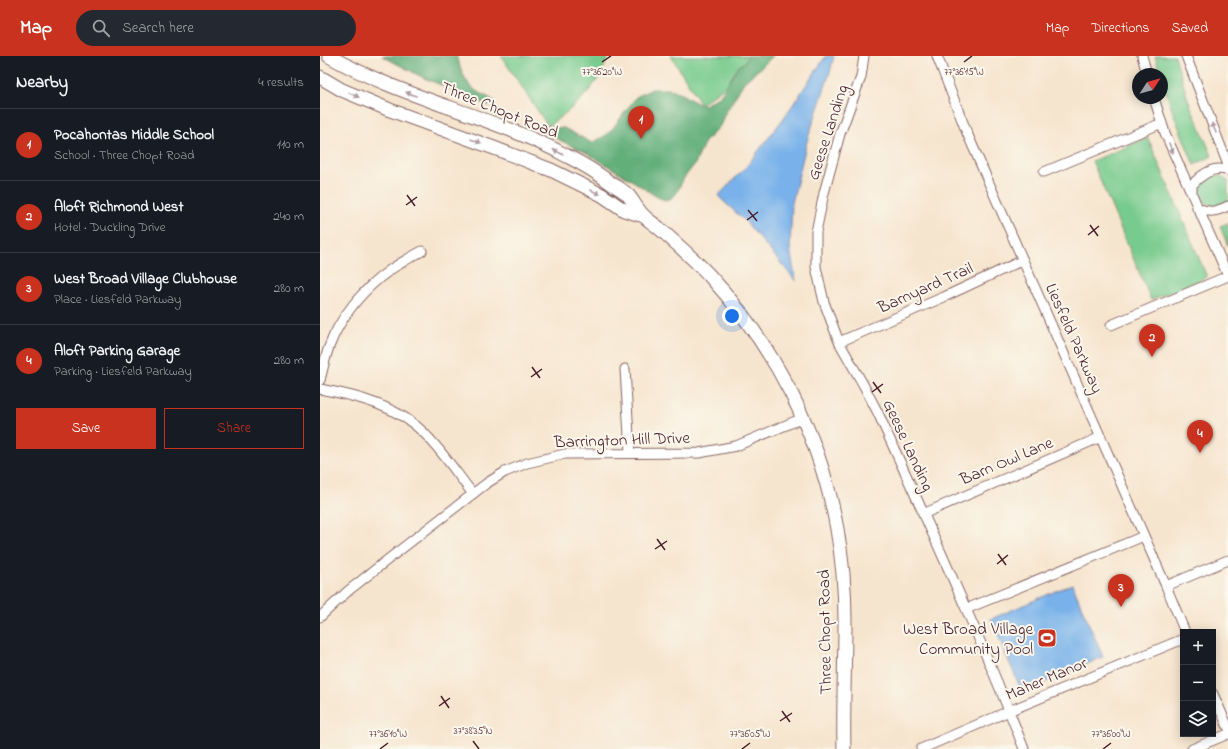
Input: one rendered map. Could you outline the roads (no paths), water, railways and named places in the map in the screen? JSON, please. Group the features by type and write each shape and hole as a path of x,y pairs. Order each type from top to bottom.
{"main road":[{"name":"Three Chopt Road","path":"329,56 358,72 389,86 528,137 585,166 627,194 644,216 683,249 726,295 761,341 784,379 803,418 826,483 837,530 844,589 845,619 843,685 844,749"},
{"name":"Three Chopt Road","path":"320,77 342,90 390,110 551,170 602,195 624,210 644,216"}],"street":[{"name":"Geese Landing","path":"864,56 861,77 840,134 824,193 816,232 816,267 824,302 839,342 864,386 966,609 1024,749"},
{"name":"Liesfeld Parkway","path":"937,56 967,132 1184,629"},
{"path":"1142,56 1145,68"},
{"path":"1186,56 1228,165"},
{"path":"1111,325 1228,276 1164,133 1156,104"},
{"path":"1044,172 1162,123"},
{"path":"1192,193 1192,186 1206,173 1218,168 1228,171"},
{"path":"1197,208 1207,211 1215,211 1228,206"},
{"path":"320,380 329,347 340,324 355,302 377,280 390,270 422,251"},
{"name":"Barnyard Trail","path":"839,342 944,298 1023,260"},
{"path":"625,369 630,453"},
{"path":"320,389 373,402 403,417 425,434 473,494"},
{"name":"Barrington Hill Drive","path":"320,617 360,582 473,494 505,472 527,463 565,454 699,452 736,446 803,418"},
{"name":"Barn Owl Lane","path":"923,514 1101,437"},
{"path":"966,609 1144,536"},
{"path":"1166,586 1228,560"},
{"name":"Maher Manor","path":"922,749 1009,711 1180,640"},
{"path":"1216,701 1228,727"},
{"path":"1192,749 1228,734"}],"water":[{"path":"826,56 834,56 807,141 792,203 790,249 796,281 745,221 718,196 746,167 783,119"},
{"name":"West Broad Village Community Pool","path":"1072,584 1103,657 1022,692 991,619"}],"place":[{"name":"Pocahontas Middle School","path":"641,139"},
{"name":"Aloft Richmond West","path":"1152,357"},
{"name":"Aloft Parking Garage","path":"1200,453"},
{"name":"West Broad Village Clubhouse","path":"1121,607"},
{"name":"West Broad Village Community Pool","path":"1047,638"}]}
